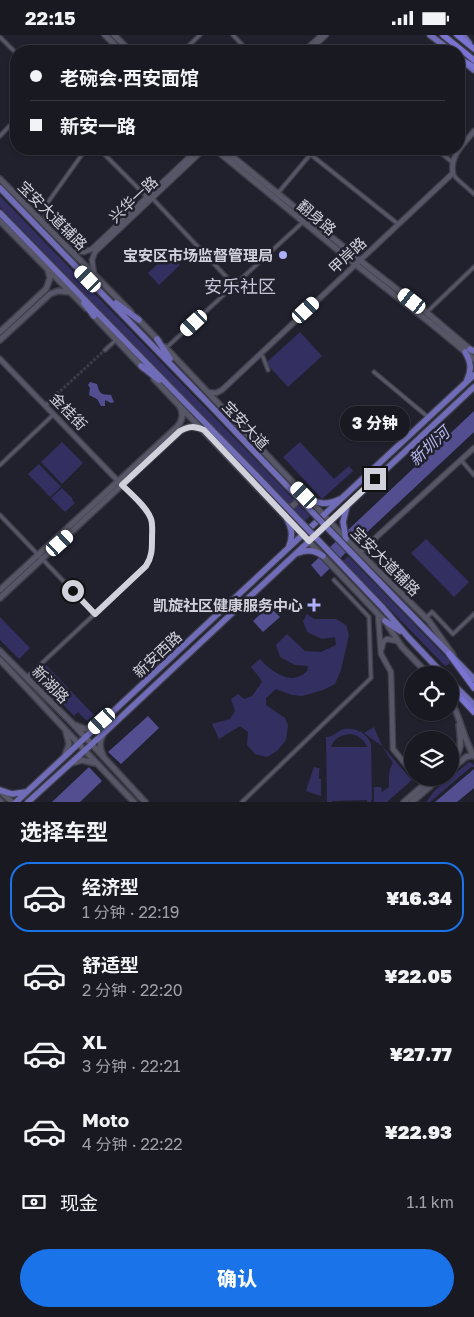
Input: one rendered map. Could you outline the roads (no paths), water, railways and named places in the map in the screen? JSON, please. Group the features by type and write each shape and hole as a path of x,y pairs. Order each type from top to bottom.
{"highway":[{"path":"443,35 455,45"},
{"path":"457,35 473,48"},
{"path":"449,654 474,688"},
{"path":"459,696 474,712"}],"main road":[{"path":"105,35 115,45"},
{"path":"114,35 124,45"},
{"path":"430,35 442,45"},
{"path":"463,35 473,48"},
{"name":"翻身路","path":"229,155 278,193 428,321 471,351"},
{"name":"翻身路","path":"229,155 304,221 426,312 471,351 474,359"},
{"name":"宝安大道辅路","path":"0,179 94,273 304,495 342,531"},
{"name":"宝安大道","path":"0,189 474,679"},
{"name":"宝安大道","path":"0,213 71,290 256,475 435,666"},
{"path":"0,221 48,270 71,290 116,340 278,507 378,614 408,637"},
{"path":"0,332 46,289 50,278 48,270"},
{"path":"88,279 138,320"},
{"path":"0,340 50,294 71,290"},
{"path":"157,339 165,353 191,386"},
{"path":"463,386 468,378 471,351"},
{"path":"141,366 180,397"},
{"name":"新安西路","path":"14,802 474,375"},
{"name":"新安西路","path":"28,802 472,389"},
{"path":"0,591 120,483 180,423 182,410 179,404"},
{"path":"139,465 184,429 192,426 204,430"},
{"path":"278,507 288,508 294,504 298,499 297,487"},
{"path":"304,495 313,501 322,503 344,497"},
{"path":"346,539 342,531 343,519 348,504"},
{"path":"284,553 289,546 292,534 285,515"},
{"name":"宝安大道辅路","path":"346,539 426,618 458,662"},
{"path":"290,559 300,552 306,551 315,551 321,554"},
{"path":"0,599 40,557"},
{"path":"385,621 397,641 421,666"},
{"name":"新湖路","path":"0,651 72,723 145,802"},
{"name":"新湖路","path":"0,660 79,743 97,765 134,802"},
{"path":"136,690 136,696 139,698 143,697"},
{"path":"459,691 474,705"},
{"path":"459,720 468,746 474,755 466,757 459,762"},
{"path":"72,723 88,729 102,721"},
{"path":"458,721 459,752"},
{"path":"62,725 69,742 65,756"},
{"path":"104,733 100,745 105,760"},
{"path":"67,766 82,760 97,765"},
{"path":"404,802 426,787"},
{"path":"412,802 426,787"},
{"path":"0,791 14,794 28,791"},
{"path":"0,791 14,802"},
{"path":"33,802 37,794"}],"street":[{"path":"189,45 200,35"},
{"path":"233,35 242,45"},
{"path":"314,45 322,35"},
{"path":"315,45 326,35"},
{"path":"0,37 10,47"},
{"path":"0,136 10,125"},
{"path":"465,143 474,131"},
{"path":"45,225 46,205 82,155"},
{"path":"105,155 150,197 234,285"},
{"name":"兴华一路","path":"94,273 92,260 95,252 193,155"},
{"path":"278,193 309,155"},
{"path":"311,155 398,224"},
{"path":"443,155 452,162"},
{"path":"455,155 452,162 453,173 474,194"},
{"name":"甲岸路","path":"222,390 453,173"},
{"name":"兴华一路","path":"71,250 84,252 92,249 150,197"},
{"path":"166,349 304,221"},
{"path":"426,312 474,267"},
{"path":"105,350 116,340"},
{"path":"260,354 268,370"},
{"name":"金桂街","path":"0,359 120,483"},
{"path":"374,373 428,418"},
{"path":"206,391 212,393 222,390"},
{"path":"222,390 220,398 222,408"},
{"path":"46,405 58,394"},
{"path":"0,465 54,414"},
{"path":"360,552 474,448"},
{"path":"461,461 474,475"},
{"path":"27,677 144,568 149,561 152,526 150,516 120,483"},
{"path":"0,515 95,614"},
{"path":"242,802 371,679 369,617 334,580"},
{"path":"426,618 432,612 453,634 474,614"},
{"path":"378,614 381,654 391,672 392,747 404,762"},
{"path":"396,753 394,673 384,655 382,646 386,639 397,641"}],"tunnel":[{"path":"57,394 105,350"}],"place":[{"name":"宝安区市场监督管理局","path":"283,255"},
{"name":"凯旋社区健康服务中心","path":"314,605"}],"district":[{"name":"安乐社区","path":"240,286"}],"water label":[{"name":"新圳河","path":"429,446"}]}
